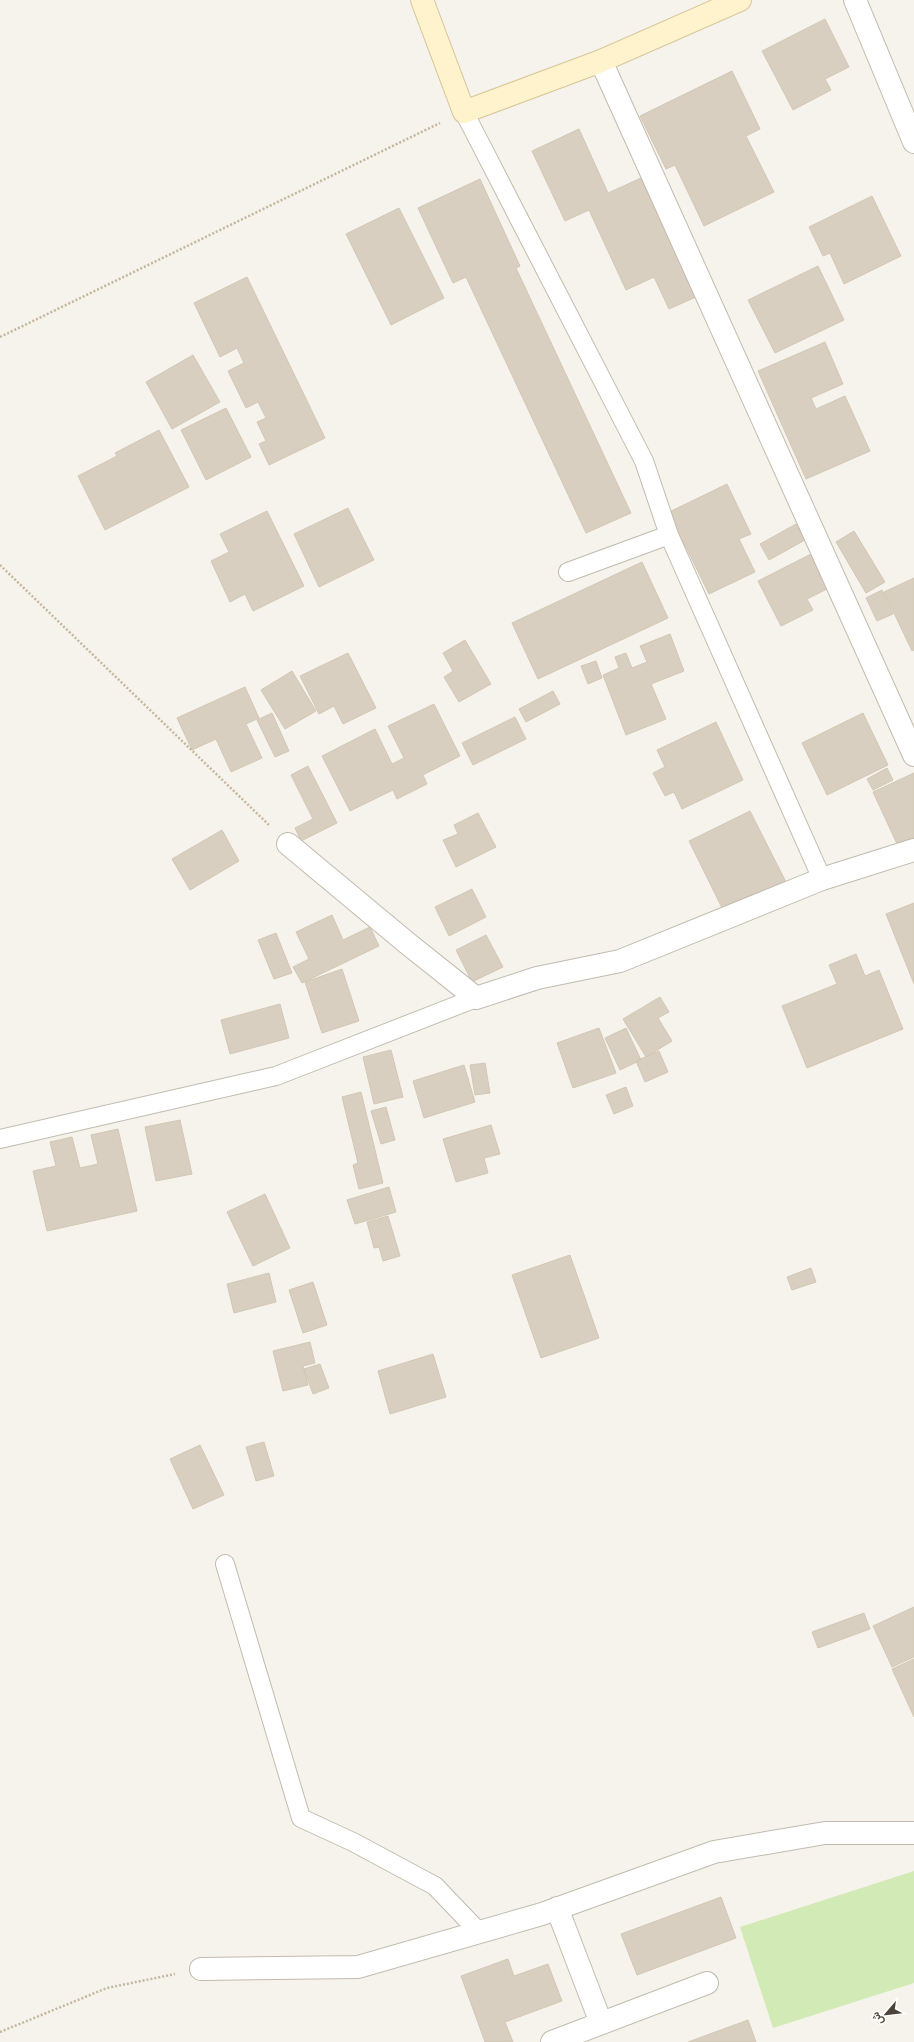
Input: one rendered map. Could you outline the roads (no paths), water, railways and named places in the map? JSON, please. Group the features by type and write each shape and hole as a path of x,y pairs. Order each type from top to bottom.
{"main road":[{"path":"422,0 464,112 601,61 740,0"}],"street":[{"path":"855,0 914,142"},
{"path":"601,61 914,755"},
{"path":"288,844 476,998 537,978 620,961 822,879 914,850"},
{"path":"201,1969 358,1967 557,1908 714,1852 824,1833 914,1833"},
{"path":"557,1908 601,2023"},
{"path":"552,2042 707,1984"}],"lane":[{"path":"464,112 644,462 669,535 822,879"},
{"path":"568,572 669,535"},
{"path":"0,1139 276,1076 476,998"},
{"path":"225,1564 301,1818 353,1842 435,1886 480,1932"}]}
